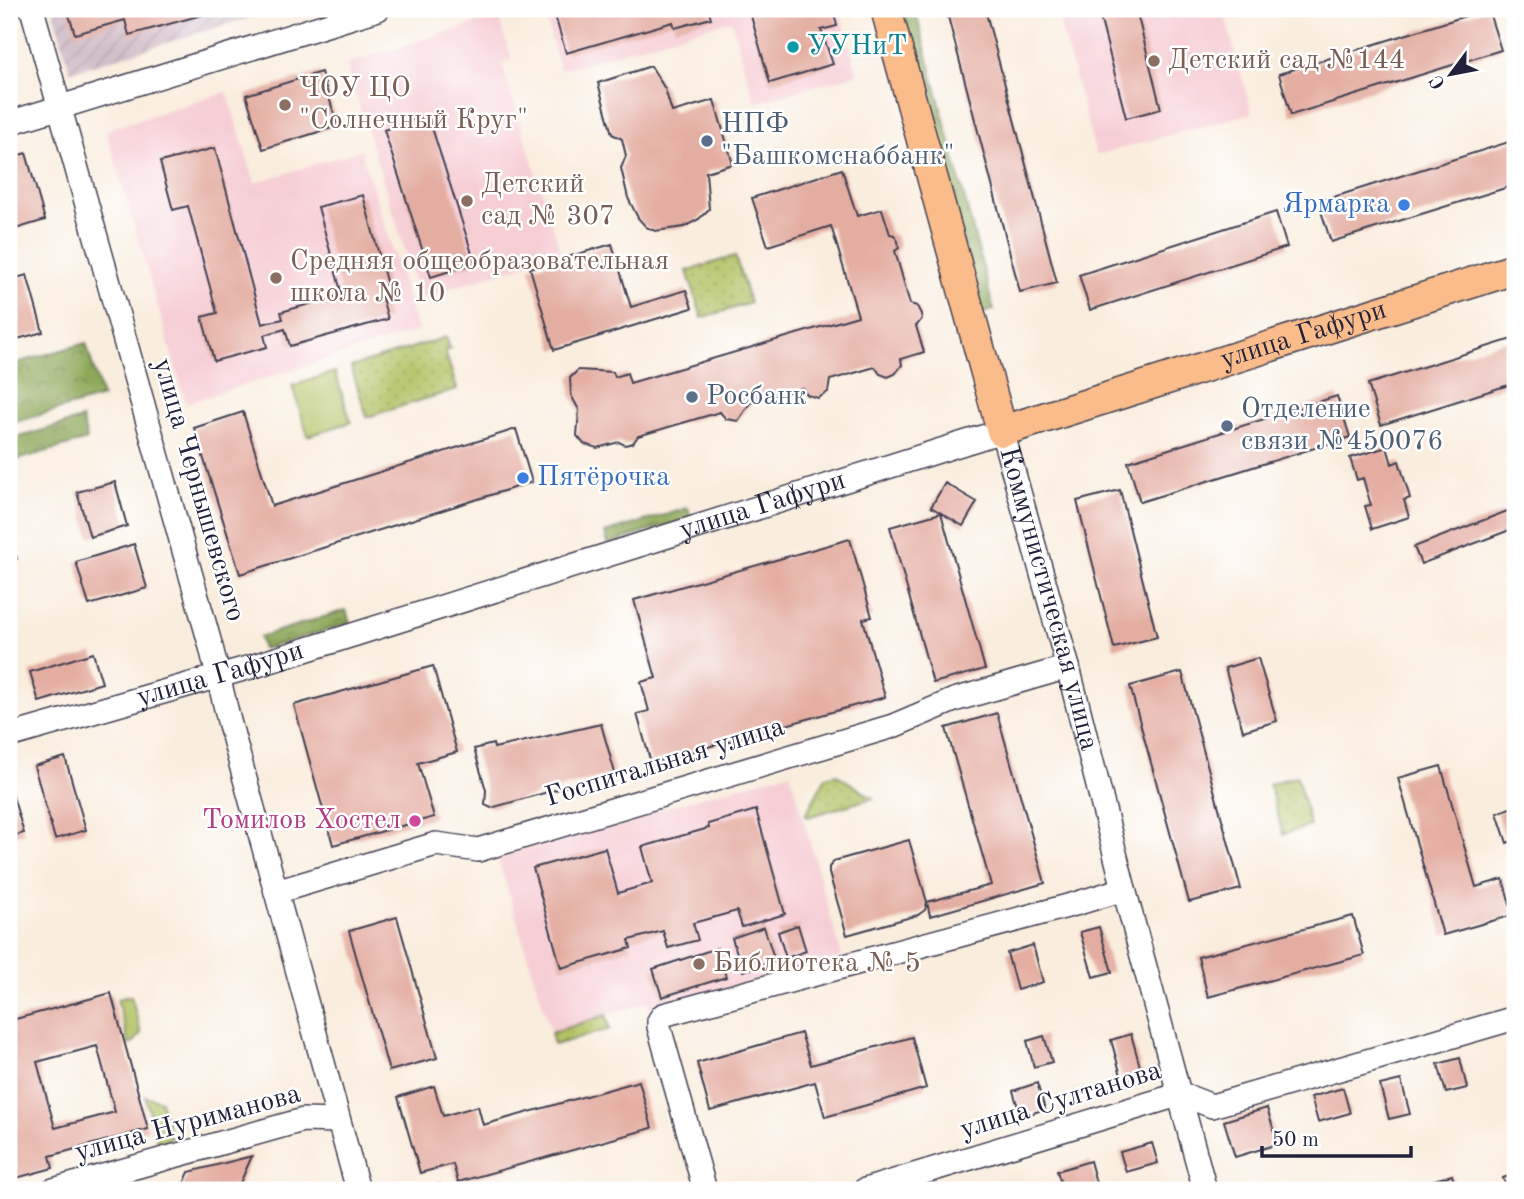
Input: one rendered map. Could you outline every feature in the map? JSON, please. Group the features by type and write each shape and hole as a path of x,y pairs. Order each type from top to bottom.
{"main road":[{"name":"Коммунистическая улица","path":"886,9 1002,431"},
{"name":"улица Гафури","path":"1002,431 1515,269"}],"street":[{"name":"улица Чернышевского","path":"32,9 358,1190"},
{"path":"9,123 378,9"},
{"name":"Коммунистическая улица","path":"1002,431 1068,667 1205,1190"},
{"name":"улица Гафури","path":"9,736 218,676 1002,431"},
{"name":"Госпитальная улица","path":"276,892 436,844 478,850 893,726 954,700 1068,667"},
{"path":"705,1190 659,1027 660,1018 667,1013 1051,911 1124,889"},
{"name":"улица Султанова","path":"865,1190 1181,1094 1212,1106 1515,1018"},
{"name":"улица Нуриманова","path":"53,1190 303,1119 338,1121"}],"shaded area":[{"path":"53,9 278,9 70,72"},
{"path":"543,9 839,9 858,74 755,103 731,20 560,70"},
{"name":"Детский сад №144","path":"1056,9 1223,9 1252,113 1096,155"},
{"name":"Детский сад № 307","path":"498,16 512,60 502,64 561,253 420,298 346,64"},
{"name":"Средняя общеобразовательная школа № 10","path":"227,92 255,183 361,150 418,331 186,403 106,130"},
{"path":"790,772 842,957 651,1010 647,1002 551,1033 497,855"}],"green space":[{"path":"903,9 915,9 994,310 981,313"},
{"path":"735,256 750,303 702,318 687,271"},
{"path":"446,337 450,349 445,351 457,389 367,417 351,367"},
{"path":"86,343 102,397 9,424 9,365"},
{"path":"335,372 351,422 308,436 292,386"},
{"path":"82,419 87,440 9,462 9,440"},
{"path":"688,508 691,518 608,544 605,533"},
{"path":"346,610 350,623 263,649 259,637"},
{"path":"836,774 873,798 807,817 806,814 826,777"},
{"path":"1297,776 1310,826 1283,834 1269,784"},
{"path":"131,996 141,1033 129,1045 117,999"},
{"path":"606,1015 610,1029 554,1045 551,1033"},
{"path":"145,1096 161,1101 171,1138 157,1142"}],"building":[{"path":"67,9 220,10 129,35 125,20 75,34"},
{"path":"553,9 708,9 711,18 675,28 673,22 566,53"},
{"name":"УУНиТ","path":"749,9 833,9 837,26 821,30 833,64 770,83"},
{"path":"946,9 985,9 1057,283 1020,292"},
{"path":"1098,9 1136,9 1161,109 1126,118"},
{"path":"1488,9 1501,50 1291,115 1279,74"},
{"path":"651,66 665,89 672,112 714,100 733,164 706,172 709,209 699,219 684,227 655,231 646,227 638,218 628,198 621,168 626,156 622,139 612,134 598,83"},
{"path":"321,72 338,126 263,149 246,95"},
{"path":"428,115 475,263 431,277 384,130"},
{"path":"1515,140 1515,185 1331,242 1318,202"},
{"path":"215,148 262,324 283,319 281,312 342,295 318,207 363,195 387,285 379,287 388,319 290,346 285,329 264,335 267,347 214,361 202,317 217,313 188,206 173,210 160,162"},
{"path":"26,153 45,220 9,231 9,158"},
{"path":"842,169 857,216 882,209 890,234 898,241 899,248 895,251 910,304 917,306 921,314 922,319 916,326 924,352 901,359 902,365 895,374 888,377 880,374 875,367 830,380 828,392 818,398 807,395 802,388 750,403 738,421 726,419 720,412 638,436 633,443 625,445 619,442 597,448 584,444 577,436 579,410 571,395 570,378 578,370 613,372 615,377 627,373 630,383 858,316 831,226 768,246 752,198"},
{"path":"1276,212 1287,247 1090,310 1079,275"},
{"path":"612,244 631,307 686,290 692,308 554,350 530,268"},
{"path":"27,275 43,332 10,341 9,280"},
{"path":"1515,338 1515,383 1381,425 1368,384"},
{"path":"1337,396 1350,437 1140,502 1128,462"},
{"path":"243,412 272,506 516,429 532,482 240,574 194,428"},
{"path":"1387,447 1392,464 1399,461 1410,498 1404,500 1409,517 1372,529 1365,506 1371,505 1363,478 1357,480 1350,458"},
{"path":"115,482 127,526 90,537 77,492"},
{"path":"945,483 977,502 963,526 931,507"},
{"path":"1120,490 1157,637 1114,648 1077,501"},
{"path":"1515,508 1515,528 1421,564 1414,547"},
{"path":"941,513 985,669 933,683 890,527"},
{"path":"9,533 17,559 9,562"},
{"path":"850,539 872,617 863,619 885,697 651,763 637,714 649,711 641,682 656,678 634,600"},
{"path":"134,544 147,588 89,605 76,562"},
{"path":"93,653 102,683 39,702 30,672"},
{"path":"1258,658 1277,721 1243,731 1225,668"},
{"path":"433,666 457,752 418,763 434,817 333,845 294,705"},
{"path":"1182,672 1241,889 1189,902 1130,686"},
{"path":"997,713 1045,883 930,916 927,902 991,885 946,728"},
{"path":"601,724 615,773 491,808 485,805 486,790 474,749 493,744 494,748"},
{"path":"65,757 86,830 55,839 34,766"},
{"path":"1441,766 1476,887 1503,879 1513,915 1443,935 1398,778"},
{"path":"9,783 24,833 9,837"},
{"path":"1515,806 1515,840 1507,843 1497,813"},
{"path":"756,810 785,914 742,927 737,911 693,923 698,940 668,948 663,931 629,940 631,948 561,968 533,868 605,848 618,893 652,883 642,847 709,828 708,824"},
{"path":"909,840 927,902 925,910 918,915 847,935 829,867 834,861"},
{"path":"1353,916 1364,955 1208,997 1198,957"},
{"path":"397,917 437,1058 389,1071 349,931"},
{"path":"798,925 806,951 786,958 778,932"},
{"path":"764,927 775,961 743,971 732,938"},
{"path":"1099,927 1112,972 1093,977 1080,932"},
{"path":"1033,945 1043,982 1017,990 1007,953"},
{"path":"717,948 726,977 662,997 653,969"},
{"path":"111,993 148,1129 50,1156 53,1168 9,1180 9,1009 12,1020","holes":["97,1046 115,1112 55,1128 37,1062"]},
{"path":"801,1033 811,1065 912,1037 926,1088 825,1117 815,1082 710,1111 697,1063"},
{"path":"1131,1034 1144,1081 1124,1086 1111,1040"},
{"path":"1044,1036 1052,1062 1034,1067 1027,1041"},
{"path":"1460,1058 1467,1088 1446,1093 1438,1064"},
{"path":"1401,1080 1410,1114 1389,1119 1380,1085"},
{"path":"639,1081 652,1128 458,1182 453,1164 420,1173 398,1097 434,1086 443,1116 478,1106 483,1125"},
{"path":"1037,1083 1045,1109 1021,1117 1013,1091"},
{"path":"1343,1088 1350,1113 1318,1122 1311,1097"},
{"path":"1267,1108 1278,1144 1235,1157 1224,1121"},
{"path":"1152,1143 1158,1163 1126,1172 1120,1152"},
{"path":"252,1156 237,1190 181,1190 189,1172"},
{"path":"1090,1161 1098,1190 1063,1190 1057,1171"},
{"path":"1515,1174 1515,1190 1507,1190 1503,1178"},
{"path":"1452,1175 1457,1190 1434,1190 1431,1181"},
{"path":"1405,1183 1407,1190 1385,1190"},
{"path":"440,1184 441,1190 420,1189"},
{"path":"1012,1185 1013,1190 995,1190 995,1189"}],"place":[{"name":"УУНиТ","path":"793,47"},
{"name":"Детский сад №144","path":"1154,61"},
{"name":"ЧОУ ЦО \"Солнечный Круг\"","path":"285,105"},
{"name":"НПФ \"Башкомснаббанк\"","path":"707,141"},
{"name":"Детский сад № 307","path":"467,201"},
{"name":"Ярмарка","path":"1404,205"},
{"name":"Средняя общеобразовательная школа № 10","path":"276,278"},
{"name":"Росбанк","path":"692,397"},
{"name":"Отделение связи №450076","path":"1227,426"},
{"name":"Пятёрочка","path":"523,478"},
{"name":"Томилов Хостел","path":"415,821"},
{"name":"Библиотека № 5","path":"699,964"}]}
